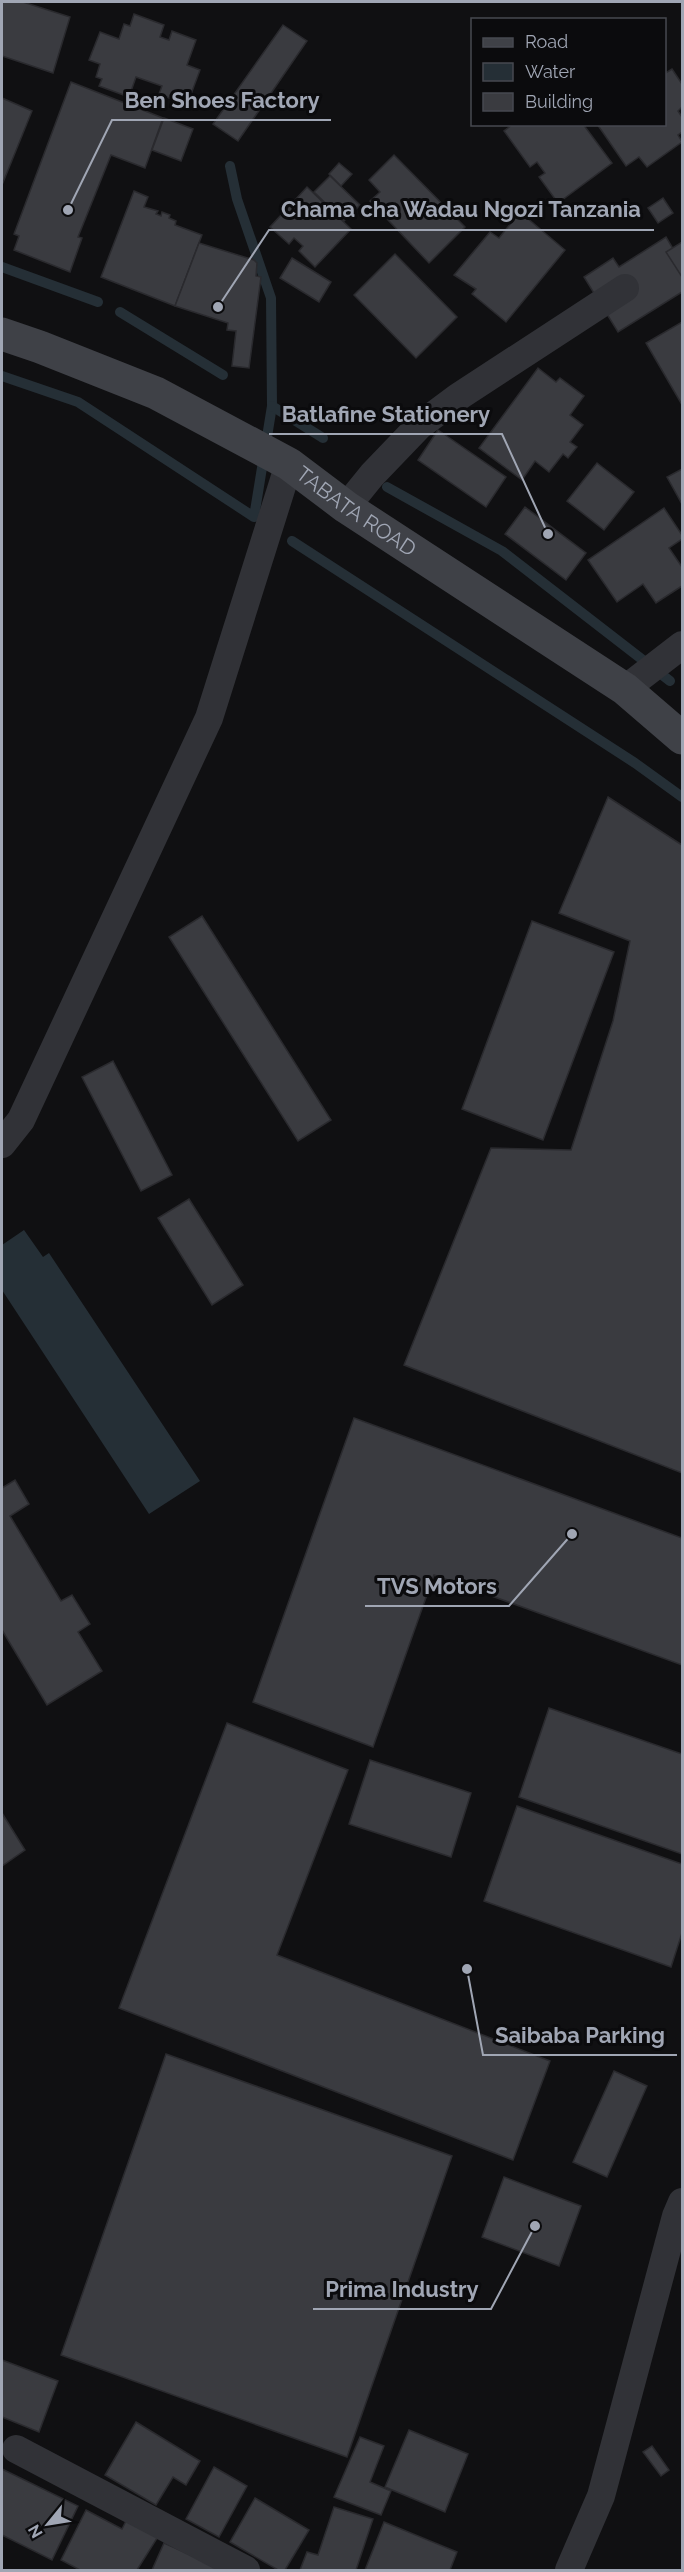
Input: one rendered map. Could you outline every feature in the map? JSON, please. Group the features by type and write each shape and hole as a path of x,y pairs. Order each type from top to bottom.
{"main road":[{"name":"TABATA ROAD","path":"2,334 40,346 156,393 290,464 346,507 625,689 682,738"}],"street":[{"path":"346,507 372,474 419,426 458,397 625,288"},
{"path":"2,1144 21,1120 209,718 290,464"},
{"path":"625,689 682,645"},
{"path":"569,2571 601,2496 676,2216 682,2202"},
{"path":"16,2449 246,2571"}],"water":[{"path":"24,1230 43,1257 49,1253 200,1481 149,1514 2,1290 2,1245"}],"building":[{"path":"2,2 23,2 70,17 53,73 2,56"},
{"path":"134,14 164,25 160,37 169,40 172,31 196,40 187,65 200,70 187,105 159,94 162,86 136,77 129,97 99,86 102,79 96,77 100,64 89,60 100,32 119,39 124,24 130,26"},
{"path":"283,25 307,41 238,141 213,124"},
{"path":"672,69 682,84 682,107 678,111 682,117 682,132 678,135 682,142 647,167 639,157 626,166 598,126 666,126 666,73"},
{"path":"71,82 163,118 145,168 111,155 78,237 82,238 70,272 14,250 19,236 14,234"},
{"path":"2,98 32,111 2,185"},
{"path":"164,118 193,129 181,161 152,150"},
{"path":"510,126 584,126 612,163 558,203 539,177 545,173 537,162 530,167 504,131"},
{"path":"394,155 465,227 429,263 370,201 380,192 369,180"},
{"path":"339,163 352,174 341,186 329,174"},
{"path":"330,176 360,205 344,221 314,192"},
{"path":"307,187 351,229 315,267 299,251 303,246 294,238 289,244 270,227"},
{"path":"134,191 148,197 144,207 158,211 156,214 161,216 162,212 170,215 169,218 176,221 175,225 202,235 175,306 101,277"},
{"path":"663,198 673,213 658,223 648,208"},
{"path":"520,212 565,250 506,322 472,294 476,289 454,275 490,232 499,238"},
{"path":"666,237 682,264 682,292 618,332 584,277 613,258 619,267"},
{"path":"682,242 682,277 666,252"},
{"path":"199,243 254,260 257,263 256,276 261,277 249,368 232,366 236,331 227,330 228,323 175,306"},
{"path":"395,254 457,317 416,358 354,295"},
{"path":"292,258 331,282 319,302 280,278"},
{"path":"682,322 682,402 681,403 646,343"},
{"path":"538,368 556,382 560,378 584,396 570,415 583,425 570,442 577,447 568,458 563,454 549,472 535,461 522,480 479,448"},
{"path":"438,430 506,477 486,507 418,460"},
{"path":"597,463 634,492 604,530 567,501"},
{"path":"682,469 682,504 667,477"},
{"path":"525,507 586,553 566,580 505,534"},
{"path":"664,508 682,535 682,539 669,548 682,567 682,586 656,603 643,584 617,602 588,560"},
{"path":"608,797 682,845 682,1473 404,1365 491,1148 571,1150 613,1021 630,941 559,913"},
{"path":"202,916 331,1120 298,1141 169,937"},
{"path":"532,921 614,952 543,1140 462,1109"},
{"path":"113,1061 172,1175 141,1191 82,1077"},
{"path":"189,1199 243,1285 212,1305 158,1218"},
{"path":"354,1418 682,1538 682,1665 434,1575 373,1747 253,1702"},
{"path":"15,1480 29,1504 10,1516 61,1601 72,1595 90,1624 78,1632 102,1671 47,1705 2,1630 2,1488"},
{"path":"549,1708 682,1754 682,1854 519,1797"},
{"path":"227,1723 348,1770 277,1955 550,2061 513,2160 119,2008"},
{"path":"370,1760 471,1793 451,1857 349,1824"},
{"path":"517,1806 682,1864 682,1933 671,1967 484,1901"},
{"path":"2,1813 25,1850 2,1866"},
{"path":"166,2054 452,2156 347,2457 61,2355"},
{"path":"614,2071 647,2086 607,2177 573,2162"},
{"path":"504,2177 581,2206 559,2266 482,2237"},
{"path":"2,2360 58,2381 39,2432 2,2417"},
{"path":"136,2422 200,2461 186,2485 173,2477 156,2505 105,2475"},
{"path":"409,2430 468,2454 445,2512 385,2487"},
{"path":"360,2437 384,2446 370,2482 391,2491 381,2515 334,2497"},
{"path":"652,2446 669,2470 661,2476 643,2452"},
{"path":"214,2467 247,2486 219,2537 186,2519"},
{"path":"2,2469 78,2506 52,2560 2,2535"},
{"path":"255,2498 309,2530 285,2570 278,2570 230,2542"},
{"path":"334,2507 373,2519 356,2570 300,2570 307,2552 318,2555"},
{"path":"86,2510 122,2529 127,2519 159,2535 137,2570 80,2570 61,2560"},
{"path":"384,2522 457,2552 450,2570 365,2570"},
{"path":"164,2543 224,2570 152,2570"}],"waterway":[{"path":"2,376 78,402 254,517 272,406 271,298 237,199 230,166"},
{"path":"2,267 98,302"},
{"path":"120,312 223,375"},
{"path":"272,406 323,438"},
{"path":"387,487 502,551 670,681"},
{"path":"292,541 635,763 682,797"}],"place":[{"name":"Ben Shoes Factory","path":"68,210"},
{"name":"Chama cha Wadau Ngozi Tanzania","path":"218,307"},
{"name":"Batlafine Stationery","path":"548,534"},
{"name":"TVS Motors","path":"572,1534"},
{"name":"Saibaba Parking","path":"467,1969"},
{"name":"Prima Industry","path":"535,2226"}]}
